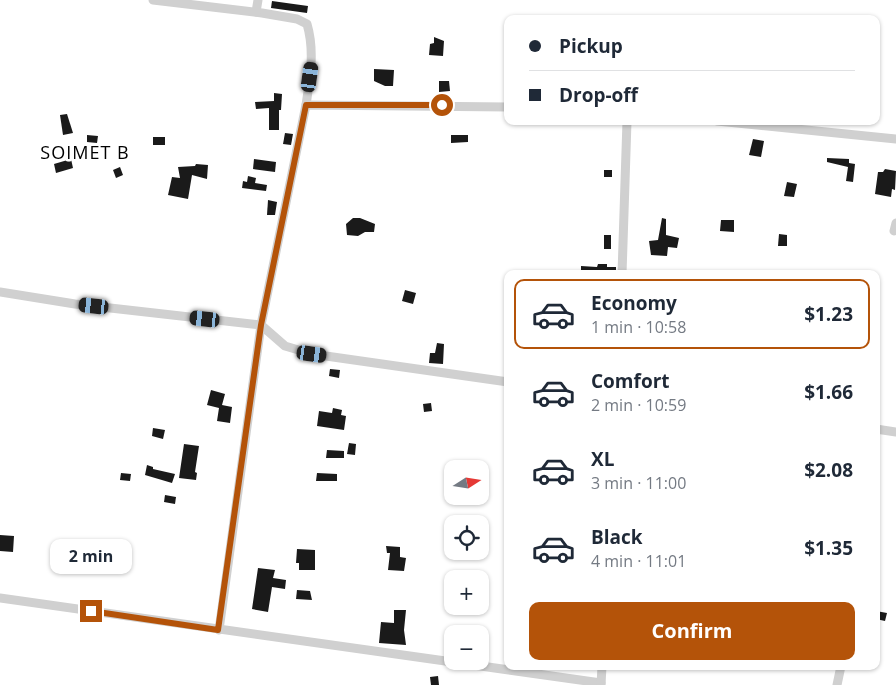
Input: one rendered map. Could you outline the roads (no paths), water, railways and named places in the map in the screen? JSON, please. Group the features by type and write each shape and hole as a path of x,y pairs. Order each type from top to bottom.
{"street":[{"path":"153,0 256,12 297,19 307,24 311,38 312,64 306,105 261,325 218,630"},
{"path":"256,12 258,0"},
{"path":"306,105 504,107"},
{"path":"622,270 627,125"},
{"path":"757,125 896,139"},
{"path":"0,292 75,304 261,325 285,346 312,354 504,381"},
{"path":"880,430 896,432"},
{"path":"0,598 601,684 602,670"},
{"path":"836,685 840,670"}],"district":[{"name":"SOIMET B","path":"85,152"}]}
